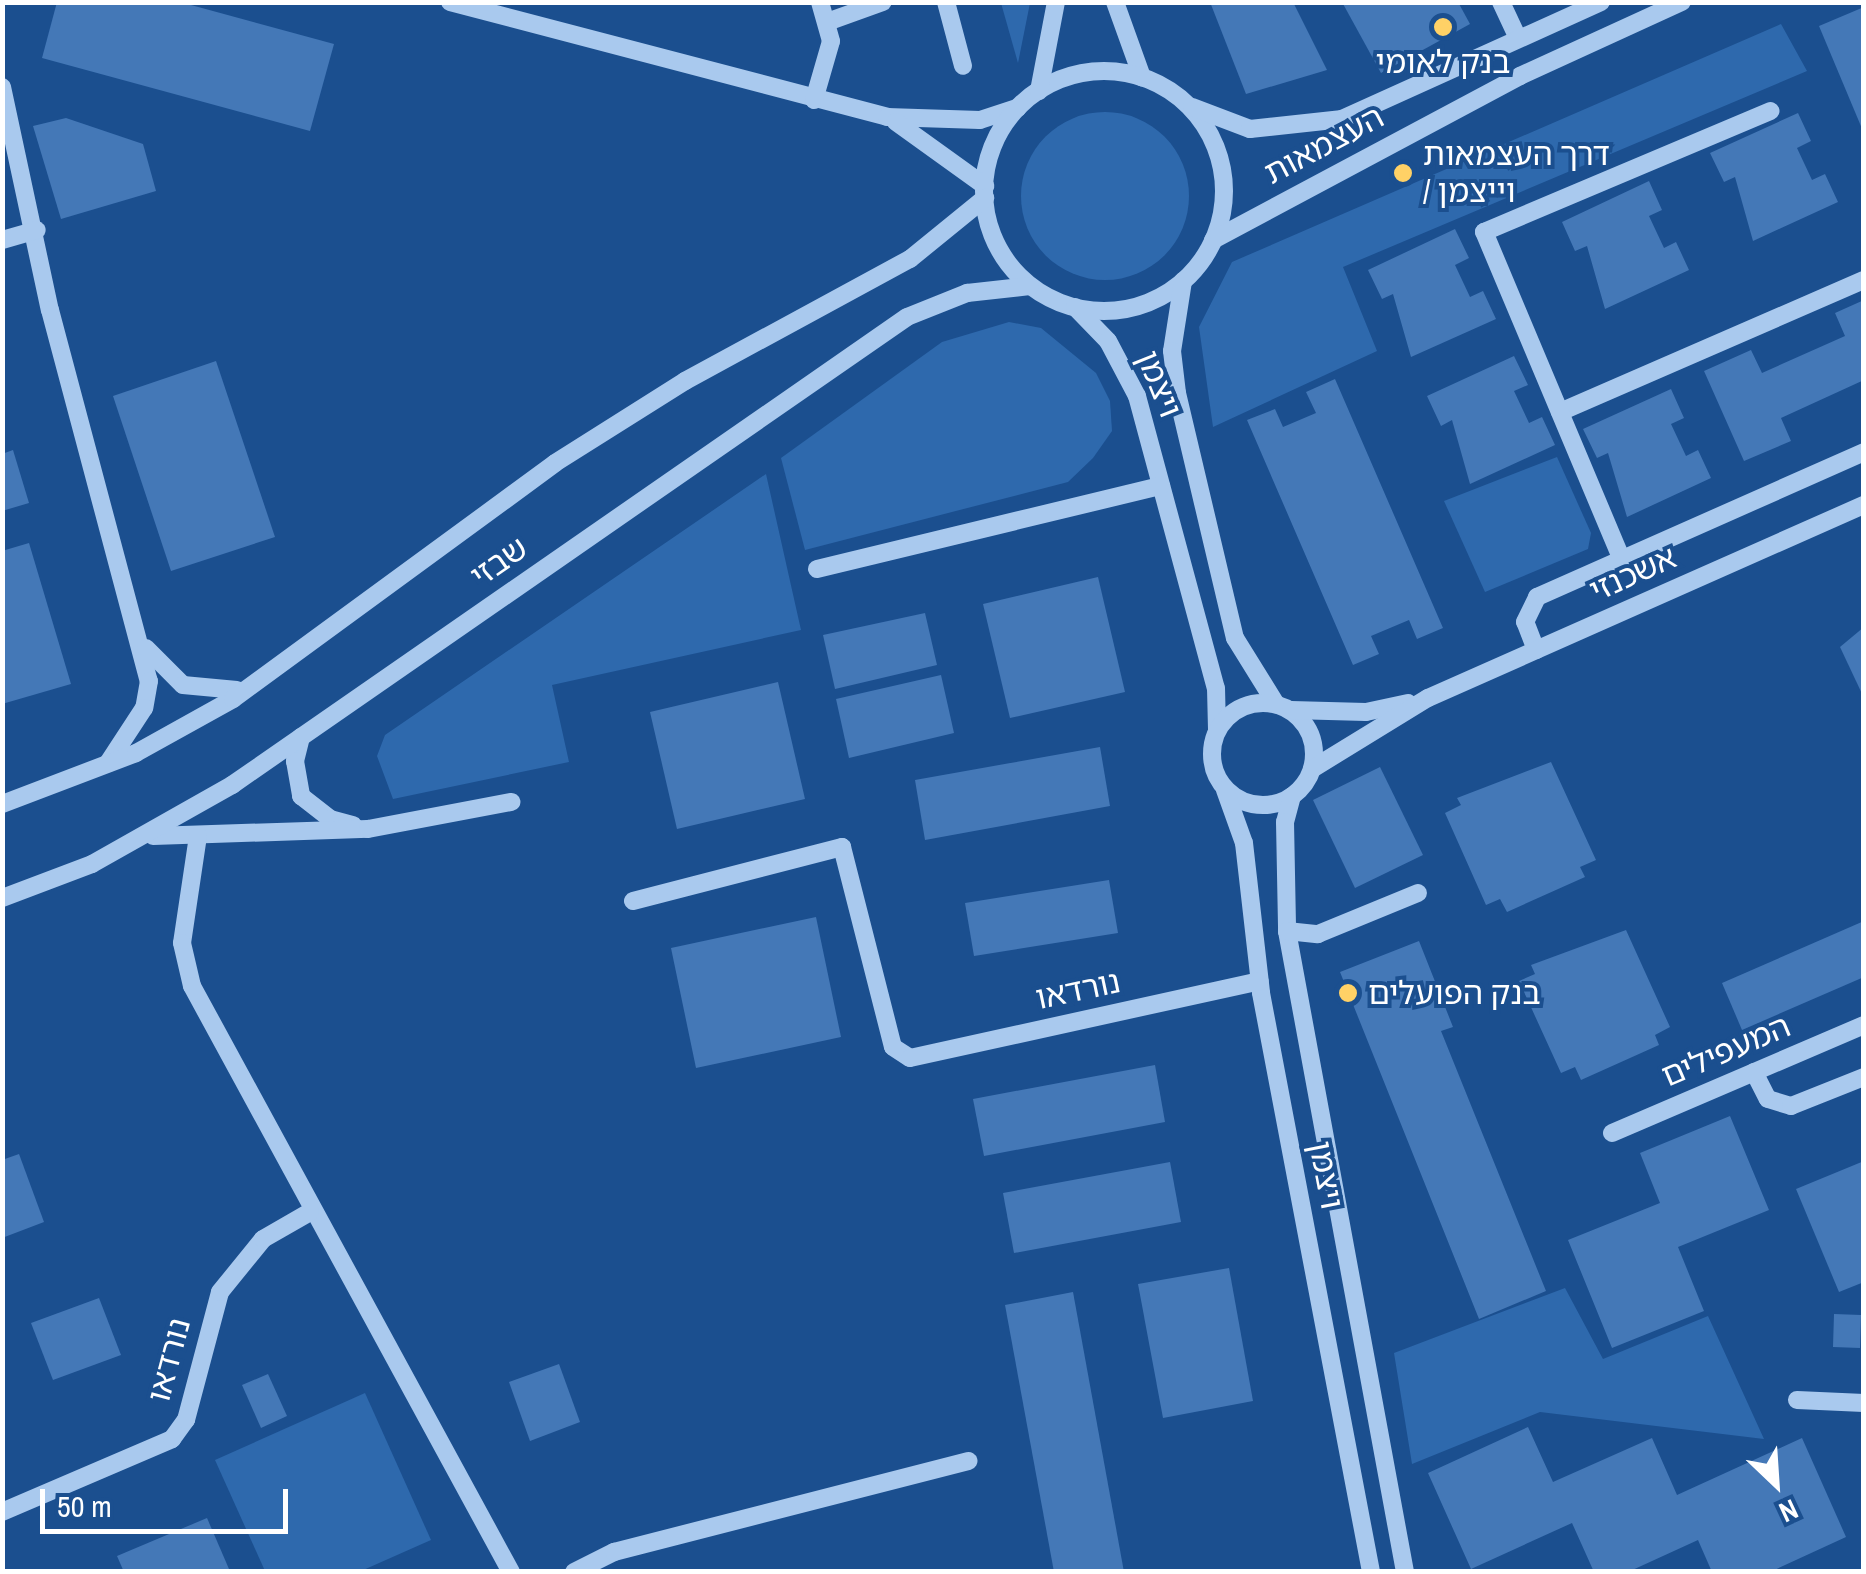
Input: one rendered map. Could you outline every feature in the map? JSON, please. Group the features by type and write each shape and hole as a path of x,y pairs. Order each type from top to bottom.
{"street":[{"path":"450,2 887,117 980,120 1019,108"},
{"path":"814,100 831,41 820,2"},
{"path":"826,22 883,2"},
{"path":"946,2 963,66"},
{"path":"1039,91 1056,2"},
{"path":"1115,2 1142,77"},
{"path":"1501,2 1518,38"},
{"name":"העצמאות","path":"1188,106 1250,129 1306,128 1388,100 1601,2"},
{"name":"העצמאות","path":"1212,240 1520,76 1682,2"},
{"path":"1082,73 1142,77 1188,106 1223,171 1212,240 1183,281 1135,306 1075,306 1030,286 994,240 985,192 989,156 1019,108 1039,91 1082,73"},
{"path":"2,87 37,230 55,327 142,644 144,708 104,767"},
{"path":"1622,560 1484,232 1770,111"},
{"path":"887,117 985,192"},
{"name":"שבזי","path":"2,804 104,767 247,688 555,463 684,381 910,259 985,192"},
{"path":"2,240 37,230"},
{"path":"1560,412 1864,280"},
{"name":"ויצמן","path":"1183,281 1172,350 1190,452 1234,638 1284,707"},
{"name":"שבזי","path":"2,898 147,836 301,737 907,318 966,293 1030,286"},
{"name":"ויצמן","path":"1075,306 1124,367 1216,688 1217,730"},
{"path":"1536,650 1525,622 1528,604 1864,452"},
{"path":"818,569 1161,486"},
{"name":"אשכנזי","path":"1312,768 1428,698 1864,505"},
{"path":"142,644 183,686 215,694 247,688"},
{"name":"אשכנזי","path":"1284,707 1366,712 1428,698"},
{"path":"1284,707 1311,734 1312,768 1292,796 1250,804 1225,790 1212,761 1217,730 1237,709 1284,707"},
{"path":"301,737 294,761 301,796 330,819 368,829"},
{"name":"ויצמן","path":"1225,790 1244,843 1260,981 1371,1572"},
{"name":"ויצמן","path":"1292,796 1284,822 1287,931 1405,1572"},
{"path":"147,836 368,829 510,802"},
{"path":"198,836 182,943 192,986 310,1212 511,1572"},
{"name":"נורדאו","path":"633,901 842,847 893,1047 910,1058 1260,981"},
{"path":"1287,931 1318,934 1418,894"},
{"name":"המעפילים","path":"1612,1133 1864,1026"},
{"path":"1754,1072 1768,1099 1790,1106 1864,1077"},
{"name":"נורדאו","path":"2,1512 172,1439 186,1420 208,1321 238,1263 310,1212"},
{"path":"1797,1400 1864,1403"},
{"path":"574,1572 614,1552 969,1460"}],"shaded area":[{"path":"1001,3 1030,3 1018,63"},
{"path":"1781,24 1807,71 1343,267 1377,351 1213,427 1199,327 1232,262"},
{"path":"1105,112 1137,118 1165,136 1183,164 1189,196 1183,228 1165,256 1137,274 1105,280 1073,274 1045,256 1027,228 1021,196 1027,164 1045,136 1073,118"},
{"path":"1009,322 1041,328 1096,373 1110,401 1112,431 1093,458 1068,482 805,550 781,458 942,342"},
{"path":"1557,457 1591,533 1588,549 1485,592 1444,501"},
{"path":"766,474 801,630 552,685 569,762 393,799 377,756 385,735"},
{"path":"1565,1288 1603,1359 1708,1316 1764,1439 1540,1412 1412,1464 1394,1353"},
{"path":"365,1393 431,1540 361,1571 265,1571 215,1460"}],"building":[{"path":"57,2 180,2 334,44 310,131 42,58"},
{"path":"1210,2 1293,2 1327,70 1246,94"},
{"path":"1342,2 1458,2 1470,24 1381,73"},
{"path":"1864,7 1864,131 1863,131 1819,26"},
{"path":"1798,113 1811,141 1797,148 1812,180 1825,174 1838,202 1753,241 1735,177 1724,182 1710,153"},
{"path":"66,118 143,144 156,191 61,219 33,126"},
{"path":"1649,181 1662,210 1649,216 1664,248 1676,242 1689,270 1605,309 1587,246 1575,251 1562,222"},
{"path":"1455,229 1469,258 1455,265 1470,297 1483,291 1496,319 1411,357 1393,294 1382,299 1368,270"},
{"path":"1864,300 1864,380 1781,418 1791,441 1744,461 1704,371 1751,350 1762,373 1845,336 1835,313"},
{"path":"1514,356 1528,385 1514,391 1529,423 1542,417 1555,445 1470,484 1452,420 1441,426 1427,396"},
{"path":"216,361 275,537 171,571 113,396"},
{"path":"1335,379 1443,628 1417,639 1409,620 1371,636 1379,654 1353,665 1247,420 1275,409 1283,427 1316,413 1306,392"},
{"path":"1671,389 1684,418 1671,424 1686,456 1698,450 1711,478 1627,517 1608,453 1597,458 1583,429"},
{"path":"13,450 29,503 2,511 2,454"},
{"path":"29,543 71,684 2,704 2,551"},
{"path":"1098,577 1125,692 1010,718 983,604"},
{"path":"925,613 937,665 835,689 823,635"},
{"path":"1864,627 1864,698 1840,647"},
{"path":"941,675 954,733 849,758 836,699"},
{"path":"778,682 805,799 677,829 650,712"},
{"path":"1100,747 1110,806 925,840 915,780"},
{"path":"1551,762 1596,860 1580,867 1585,877 1507,912 1500,899 1486,905 1445,813 1461,805 1457,798"},
{"path":"1380,767 1423,855 1355,888 1313,800"},
{"path":"1109,880 1118,933 974,956 965,903"},
{"path":"816,917 841,1037 696,1068 671,948"},
{"path":"1864,921 1864,977 1742,1030 1722,983"},
{"path":"1626,930 1670,1027 1655,1035 1659,1045 1581,1080 1575,1067 1561,1073 1519,981 1535,974 1531,965"},
{"path":"1419,941 1453,1027 1441,1031 1546,1291 1479,1319 1340,972"},
{"path":"1155,1065 1165,1122 984,1156 973,1099"},
{"path":"1730,1116 1769,1210 1678,1247 1704,1311 1612,1348 1568,1240 1660,1203 1640,1153"},
{"path":"19,1154 44,1222 2,1238 2,1160"},
{"path":"1864,1161 1864,1282 1839,1292 1796,1189"},
{"path":"1170,1162 1181,1222 1014,1253 1003,1193"},
{"path":"1229,1268 1253,1401 1163,1418 1138,1284"},
{"path":"1073,1292 1124,1572 1054,1572 1005,1305"},
{"path":"99,1298 121,1355 53,1380 31,1323"},
{"path":"1834,1314 1861,1315 1860,1348 1833,1347"},
{"path":"559,1364 580,1422 530,1441 509,1382"},
{"path":"268,1374 287,1416 261,1428 242,1385"},
{"path":"1528,1427 1553,1482 1652,1438 1677,1495 1802,1438 1846,1537 1770,1572 1712,1572 1698,1540 1628,1572 1594,1572 1572,1523 1471,1569 1428,1473"},
{"path":"207,1518 229,1569 124,1572 117,1556"}],"place":[{"name":"בנק לאומי","path":"1443,27"},
{"name":"דרך העצמאות / וייצמן","path":"1403,173"},
{"name":"בנק הפועלים","path":"1348,993"}]}
